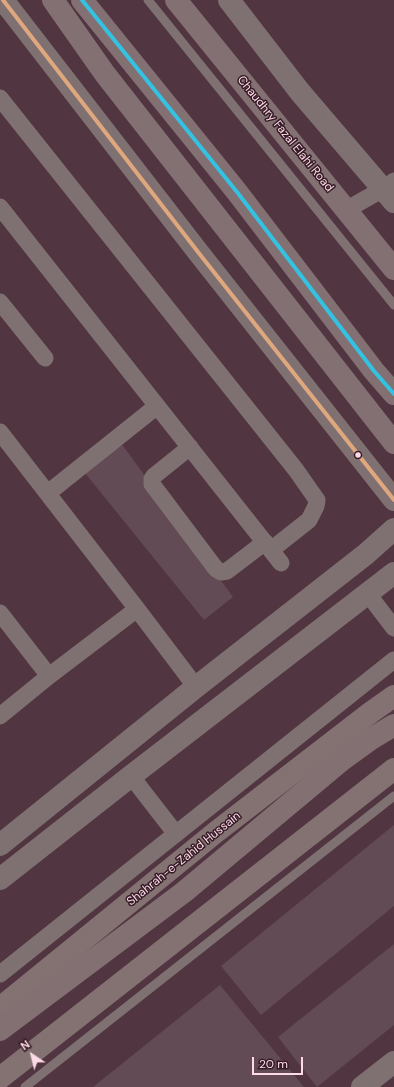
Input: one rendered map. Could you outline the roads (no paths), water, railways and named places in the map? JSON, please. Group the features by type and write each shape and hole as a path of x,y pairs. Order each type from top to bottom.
{"main road":[{"path":"53,0 105,74 394,443"},
{"path":"82,0 237,192 374,371 394,394"},
{"name":"Chaudhry Fazal Elahi Road","path":"176,0 394,269"},
{"name":"Shahrah-e-Zahid Hussain","path":"0,1008 216,832 394,696"},
{"path":"0,1030 184,892 342,760 371,739 394,725"},
{"path":"0,1078 393,772"}],"street":[{"path":"3,0 198,252 394,500"},
{"path":"229,0 300,92 390,191 346,210"},
{"path":"0,98 296,470 317,500 316,506 309,520 227,571 221,572 216,570 152,484 152,479 154,476 190,447"},
{"path":"0,207 281,563"},
{"path":"0,302 45,358"},
{"path":"48,493 157,406"},
{"path":"0,432 196,688"},
{"path":"0,845 366,554 394,529"},
{"path":"0,879 394,573"},
{"path":"368,594 394,628"},
{"path":"0,716 49,676 137,609"},
{"path":"0,613 49,676"},
{"path":"0,974 394,660"},
{"path":"131,776 176,834"},
{"path":"362,1087 394,1062"}],"lane":[{"path":"148,0 394,305"},
{"path":"25,1087 394,796"}]}
